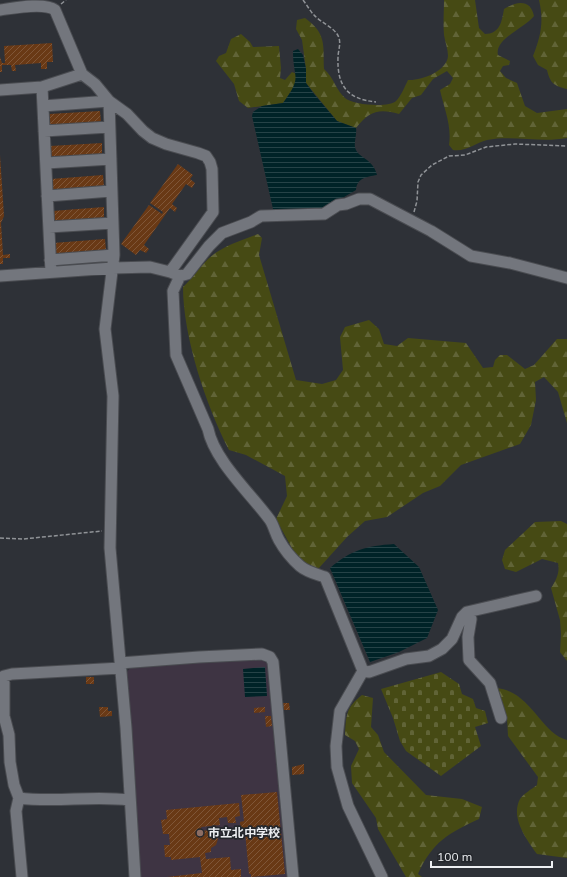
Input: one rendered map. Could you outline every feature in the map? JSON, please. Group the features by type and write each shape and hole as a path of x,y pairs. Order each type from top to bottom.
{"street":[{"path":"0,10 44,6 53,9 82,74 95,84 109,101 127,114 152,138 166,144 206,156 210,162 212,169 213,212 175,274 173,292 176,355 208,429 210,440 237,480 271,522 279,539 290,556 300,566 310,572 325,577 362,671"},
{"path":"0,90 42,87 82,74"},
{"path":"42,87 51,272"},
{"path":"43,106 109,101"},
{"path":"109,101 114,255 105,329 113,396 110,530 126,728 129,800 135,877"},
{"path":"44,131 109,127"},
{"path":"46,163 110,159"},
{"path":"47,196 111,191"},
{"path":"0,276 113,268 150,267 175,274 187,274 209,246 222,233 245,225 261,216 271,214 324,214 338,204 364,198 370,199 409,218 471,256 510,263 567,278"},
{"path":"49,227 113,223"},
{"path":"50,260 114,255"},
{"path":"362,671 369,672 406,659 429,656 442,649 452,639 462,617 467,612 536,596"},
{"path":"467,612 471,618 468,637 469,660 490,683 501,718"},
{"path":"22,877 16,812 19,798 14,786 10,762 9,735 4,716 4,676 12,674 262,654 270,657 273,662 293,877"},
{"path":"362,671 340,710 336,746 337,767 348,806 382,877"},
{"path":"19,798 42,801 111,798 129,800"}],"path":[{"path":"303,0 315,16 335,32 340,39 338,74 349,95 357,99 376,102"},
{"path":"409,218 416,208 416,191 421,175 432,165 449,156 465,155 486,148 514,144 567,146"},
{"path":"0,538 23,539 110,530"}],"shaded area":[{"path":"209,659 262,660 272,667 291,877 139,877 126,673 131,667"}],"green space":[{"path":"444,0 475,0 479,28 485,34 494,32 497,29 501,22 504,9 509,6 523,3 530,7 534,16 505,39 498,49 498,55 510,61 509,65 503,66 500,71 506,78 517,83 525,106 537,113 567,109 567,138 547,140 507,138 487,140 462,150 453,150 449,145 449,124 440,90 450,84 453,78 447,71 433,79 421,95 412,98 399,114 386,111 375,112 365,118 356,128 337,121 306,83 306,69 302,40 296,29 297,20 305,18 317,29 322,40 324,69 331,76 339,91 345,98 370,105 386,104 396,101 408,80 426,77 438,70 447,61 448,51 444,35"},
{"path":"539,0 567,0 567,89 559,87 553,83 547,70 538,65 533,56 541,28 541,8"},
{"path":"241,34 253,47 279,46 281,68 280,78 285,80 292,72 297,74 295,86 283,103 248,108 239,101 234,84 216,61 219,56 226,53 231,39"},
{"path":"258,234 262,238 259,255 296,380 322,384 336,380 343,370 340,337 345,327 369,320 379,329 384,344 397,346 408,338 466,343 483,368 493,367 495,360 500,355 507,355 525,369 534,365 557,339 567,339 567,423 558,392 544,377 535,382 536,400 531,425 520,444 461,465 440,486 423,493 387,517 365,521 347,537 319,568 311,569 300,563 276,519 287,496 285,476 246,455 229,450 212,413 197,370 191,349 184,306 183,287 213,254 225,247"},
{"path":"561,521 567,524 567,661 560,652 560,620 551,588 558,573 558,563 542,559 516,572 505,569 502,560 505,550 535,522"},
{"path":"441,672 459,684 462,694 473,699 476,708 485,711 488,723 475,727 481,746 441,776 406,751 400,741 393,718 381,689"},
{"path":"496,688 508,691 518,697 527,704 550,730 567,740 567,858 537,854 518,821 517,806 520,799 525,793 537,785 538,777 508,736 507,718 497,697"},
{"path":"362,695 373,698 371,727 378,735 384,752 426,795 462,799 482,807 479,819 450,834 429,854 418,874 422,877 406,877 378,829 376,818 352,783 351,766 359,749 355,741 345,735 346,722 350,708"}],"water":[{"path":"298,49 303,55 306,69 306,83 337,121 356,128 356,151 372,165 377,175 369,176 363,179 358,183 356,190 344,197 332,201 323,209 273,209 252,116 253,112 262,106 283,103 295,82 296,77 293,51"},
{"path":"394,544 419,567 438,610 427,638 399,652 370,662 330,568 345,557 359,550 375,546"},
{"path":"265,667 267,696 245,697 243,669"}],"building":[{"path":"52,43 53,62 47,62 47,69 41,69 41,63 15,65 16,71 12,71 11,65 2,65 2,72 0,72 0,57 2,63 5,63 4,46"},
{"path":"100,111 101,122 49,126 49,114"},
{"path":"102,143 102,154 51,157 50,146"},
{"path":"0,155 4,216 1,223 3,255 10,254 10,258 3,258 3,264 0,264"},
{"path":"178,164 193,175 190,179 195,183 192,188 186,184 172,204 177,208 175,212 170,208 144,245 149,249 146,253 140,250 136,255 121,244 149,205 162,214 163,212 150,203"},
{"path":"103,175 104,187 52,190 51,179"},
{"path":"104,207 104,219 52,222 52,211"},
{"path":"105,239 106,250 54,254 53,243"},
{"path":"86,677 94,677 94,684 86,684"},
{"path":"283,703 289,703 290,710 283,710"},
{"path":"99,707 108,707 108,711 112,711 112,716 100,717"},
{"path":"265,707 265,712 254,713 254,708"},
{"path":"265,716 271,716 272,726 266,727"},
{"path":"304,764 304,774 292,775 292,767"},
{"path":"277,792 285,874 251,877 251,874 249,874 245,832 241,832 240,822 244,821 241,795"},
{"path":"239,803 240,816 235,817 236,823 228,823 227,817 219,818 220,825 201,827 202,831 209,830 210,833 216,835 218,839 216,845 211,848 211,852 205,853 206,859 230,857 231,870 241,869 241,877 167,877 202,873 200,857 171,860 171,857 165,857 164,845 170,845 169,834 163,834 161,820 167,819 166,810"}],"place":[{"name":"市立北中学校","path":"200,833"}]}
